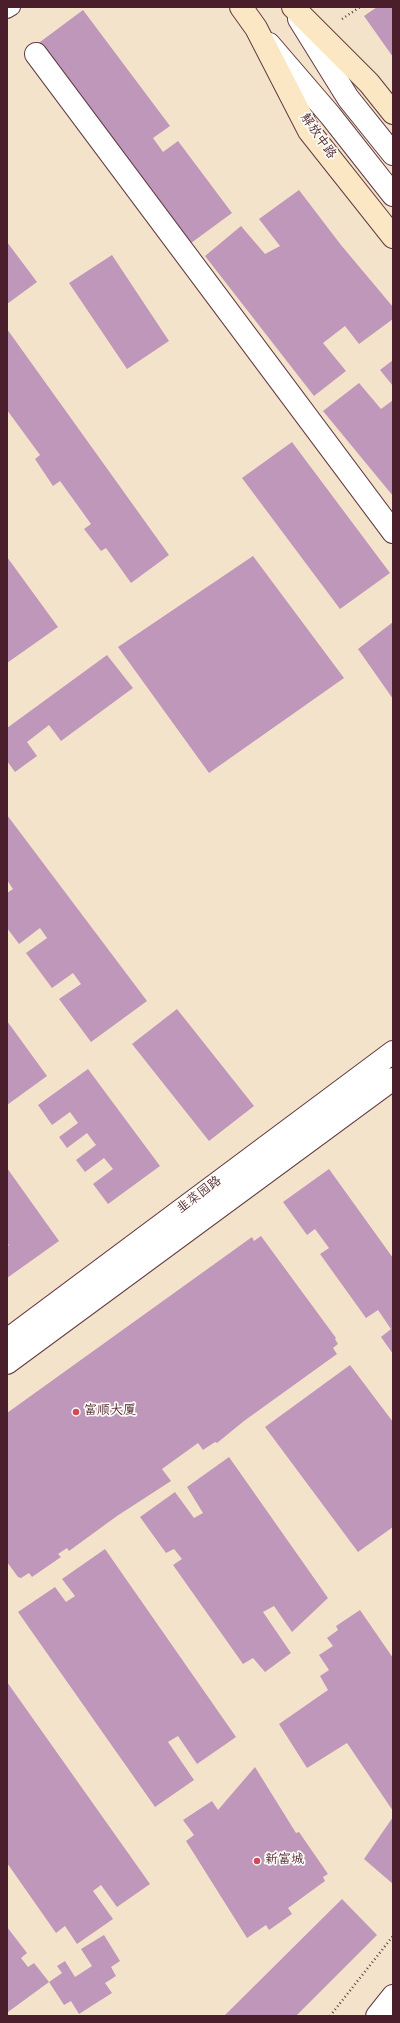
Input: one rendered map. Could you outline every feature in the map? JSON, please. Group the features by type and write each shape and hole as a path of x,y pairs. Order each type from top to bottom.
{"main road":[{"name":"解放中路","path":"241,7 256,28 309,131 393,237"},
{"path":"292,7 369,83 393,113"}],"street":[{"path":"292,7 348,98 393,154"},
{"name":"解放中路","path":"256,28 330,116 393,195"},
{"path":"36,54 393,532"},
{"name":"韭菜园路","path":"7,1340 393,1052"},
{"name":"韭菜园路","path":"7,1363 393,1079"},
{"path":"377,2016 393,1996"}],"lane":[{"path":"7,10 12,7"}],"path":[{"path":"338,22 360,7"},
{"path":"330,2016 393,1936"}],"building":[{"path":"377,7 393,7 393,57 364,16"},
{"path":"83,10 170,126 153,138 163,152 178,141 232,213 187,246 36,45"},
{"path":"299,190 341,245 393,307 393,319 359,344 345,326 323,343 346,371 314,396 205,256 241,226 265,254 280,246 259,219"},
{"path":"7,242 37,282 7,304"},
{"path":"112,255 169,341 127,369 69,283"},
{"path":"7,329 169,555 131,583 106,548 101,551 84,529 91,524 60,481 53,486 35,459 40,455 7,410"},
{"path":"393,360 393,386 380,370"},
{"path":"359,383 381,409 393,400 393,496 323,411"},
{"path":"292,442 390,573 340,609 242,478"},
{"path":"253,556 344,678 209,773 118,647"},
{"path":"7,557 58,627 7,663"},
{"path":"393,622 393,699 358,649"},
{"path":"107,655 133,688 61,741 49,725 27,742 37,756 15,772 7,761 7,728"},
{"path":"7,815 147,1001 91,1042 59,999 81,984 73,973 52,988 26,953 47,938 40,928 19,944 7,928 7,893 13,889 7,880"},
{"path":"177,1009 254,1106 209,1141 132,1044"},
{"path":"7,1021 47,1076 7,1105"},
{"path":"88,1069 160,1166 108,1204 93,1184 113,1169 104,1158 85,1172 76,1160 96,1145 87,1133 67,1148 59,1137 78,1123 70,1112 52,1125 38,1105"},
{"path":"7,1168 59,1241 7,1278 7,1246 9,1245 7,1243"},
{"path":"329,1169 393,1258 393,1354 381,1337 391,1329 378,1310 366,1318 320,1254 329,1248 315,1229 307,1235 283,1202"},
{"name":"富顺大厦","path":"261,1236 336,1338 335,1339 338,1344 333,1348 337,1354 244,1421 217,1443 215,1442 203,1450 198,1443 162,1469 171,1481 117,1516 69,1551 67,1548 58,1554 61,1557 32,1577 29,1573 21,1578 18,1577 7,1562 7,1413 252,1237 254,1241"},
{"path":"350,1365 393,1422 393,1527 358,1552 265,1427"},
{"path":"229,1457 328,1598 292,1632 274,1606 263,1612 291,1653 265,1672 253,1658 243,1664 173,1565 182,1559 174,1549 166,1553 140,1517 175,1492 194,1518 203,1513 187,1487"},
{"path":"105,1549 236,1737 197,1764 178,1736 168,1742 194,1780 155,1807 18,1612 55,1587 66,1602 75,1596 62,1579"},
{"path":"360,1610 393,1658 393,1811 347,1743 307,1768 279,1724 328,1690 320,1676 329,1670 319,1655 333,1646 327,1638 338,1630 336,1626"},
{"path":"7,1682 150,1884 117,1907 101,1885 93,1891 113,1919 77,1944 65,1926 56,1933 7,1863"},
{"name":"新富城","path":"255,1767 296,1833 299,1832 328,1874 323,1877 325,1881 288,1908 292,1914 269,1930 266,1925 247,1938 186,1841 194,1835 183,1820 212,1801 218,1810"},
{"path":"393,1817 393,1884 364,1859"},
{"path":"342,1899 377,1935 296,2016 224,2016"},
{"path":"7,1927 27,1953 21,1958 28,1967 34,1963 49,1982 8,2012"},
{"path":"104,1935 120,1961 111,1967 116,1976 105,1983 112,1993 79,2014 71,2001 64,2005 49,1982 62,1973 57,1966 65,1961 75,1977 92,1966 81,1949"}],"place":[{"name":"富顺大厦","path":"76,1412"},
{"name":"新富城","path":"257,1861"}]}
